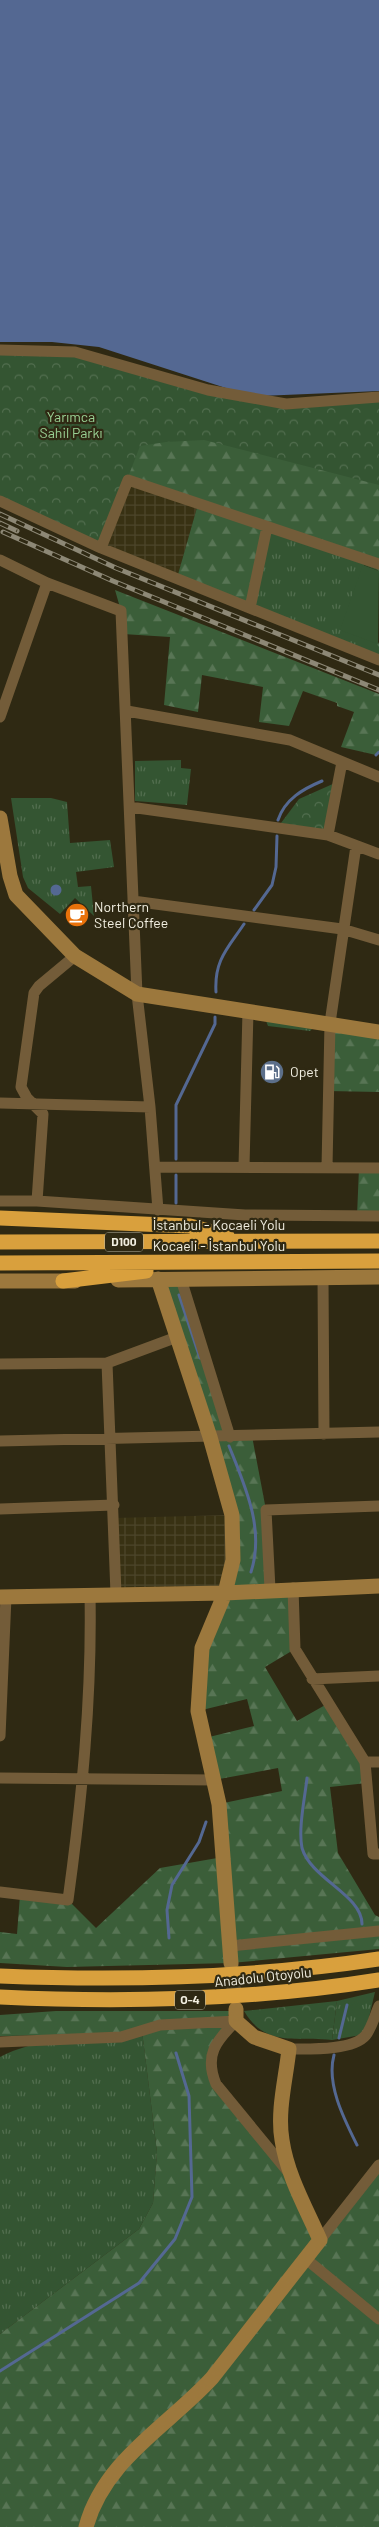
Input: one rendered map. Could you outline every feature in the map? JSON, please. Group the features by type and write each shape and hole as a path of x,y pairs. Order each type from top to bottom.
{"highway":[{"path":"0,1218 190,1226 248,1241"},
{"name":"İstanbul - Kocaeli Yolu","path":"0,1242 379,1241"},
{"name":"Kocaeli - İstanbul Yolu","path":"0,1263 379,1261"},
{"path":"62,1281 222,1262"},
{"name":"Anadolu Otoyolu","path":"0,1976 108,1978 193,1976 280,1970 379,1959"},
{"name":"Anadolu Otoyolu","path":"0,1997 202,2000 283,1993 379,1980"}],"street":[{"path":"0,350 75,352 208,390 286,404 379,397"},
{"path":"100,548 128,480 379,564"},
{"path":"0,501 100,548 379,660"},
{"path":"250,608 268,527"},
{"path":"0,560 47,583 121,610 127,711 132,901 137,994 150,1107 158,1210"},
{"path":"0,716 47,583"},
{"path":"127,711 290,740 379,777"},
{"path":"328,835 342,762"},
{"path":"130,807 328,835 379,854"},
{"path":"0,818 10,876 16,895 75,956 137,994 379,1032"},
{"path":"327,1167 330,1023 342,929 356,846"},
{"path":"132,901 342,929 379,940"},
{"path":"37,1201 43,1114 27,1098 21,1087 34,993 39,986 75,956"},
{"path":"244,1166 248,1011"},
{"path":"0,1103 150,1107"},
{"path":"155,1167 379,1168"},
{"path":"0,1201 37,1201 245,1215 379,1216"},
{"path":"0,1281 379,1277"},
{"path":"323,1278 324,1434"},
{"path":"158,1279 210,1437 232,1515 233,1560 225,1592 202,1648 198,1711 219,1804 231,1963"},
{"path":"181,1279 230,1436"},
{"path":"0,1364 107,1363 177,1337"},
{"path":"107,1363 112,1440 116,1594"},
{"path":"0,1441 112,1440 379,1432"},
{"path":"0,1509 114,1505"},
{"path":"270,1590 266,1510 379,1506"},
{"path":"0,1736 3,1597 379,1586"},
{"path":"293,1588 295,1650 365,1762 373,1854 379,1854"},
{"path":"0,1892 68,1900 84,1780 91,1657 90,1594"},
{"path":"312,1679 379,1676"},
{"path":"365,1762 379,1762"},
{"path":"0,1778 214,1780"},
{"path":"230,1946 379,1931"},
{"path":"236,2015 260,2039 289,2049 331,2048 360,2040 368,2032 379,2006"},
{"path":"0,2050 6,2042 121,2037 160,2025 236,2015"},
{"path":"236,2015 218,2039 213,2050 211,2060 212,2075 216,2084 294,2180"},
{"path":"289,2049 281,2128 284,2151 294,2180 320,2240"},
{"path":"86,2527 101,2490 117,2467 195,2397 212,2378 379,2165"},
{"path":"306,2260 379,2319"}],"shaded area":[{"path":"128,480 198,504 177,578 101,548"},
{"path":"232,1515 225,1593 116,1594 114,1518"}],"green space":[{"name":"Yarımca Sahil Parkı","path":"0,350 75,352 256,400 379,398 379,485 204,440 166,442 140,446 101,548 0,501"},
{"path":"43,354 255,402 379,400 379,564 268,527 250,608 177,578 198,504 128,481"},
{"path":"267,527 379,564 379,571 364,565 378,644 379,642 379,660 250,608"},
{"path":"363,565 379,571 378,644 340,630"},
{"path":"115,590 379,694 379,752 376,755 341,747 354,712 337,706 337,703 303,691 289,726 259,722 263,687 202,675 198,712 164,705 170,637 123,634 121,611"},
{"path":"181,760 181,768 191,769 187,805 135,801 135,761"},
{"path":"335,783 326,832 281,823 299,799"},
{"path":"11,798 51,798 67,802 70,843 110,840 114,867 76,872 78,887 91,886 94,916 75,898 60,914 28,888 23,877"},
{"path":"266,1021 314,1027 310,1031 268,1026"},
{"path":"330,1023 379,1032 379,1092 328,1091"},
{"path":"359,1168 379,1168 379,1216 357,1216"},
{"path":"158,1279 181,1279 230,1436 252,1436 266,1510 270,1589 293,1588 295,1649 265,1667 297,1721 327,1704 365,1762 367,1783 330,1787 338,1853 375,1915 379,1917 379,1949 231,1963 67,1967 0,1963 0,1932 17,1934 20,1895 68,1900 96,1928 160,1868 223,1857 219,1804 282,1791 278,1768 214,1780 205,1738 254,1726 247,1699 198,1711 202,1648 225,1593 232,1515"},
{"path":"379,1991 375,1992 366,2030 361,2035 332,2040 337,2001"},
{"path":"337,2001 332,2040 294,2039 272,2035 262,2031 244,2011"},
{"path":"56,2011 230,2011 227,2019 118,2034 0,2036 0,2015"},
{"path":"236,2021 219,2039 212,2075 294,2180 320,2240 379,2165 379,2527 0,2527 0,2334 139,2229 153,2203 157,2152 142,2031"},
{"path":"142,2031 157,2152 153,2203 139,2229 0,2334 0,2057 15,2050 50,2041"}],"water":[{"path":"0,0 379,0 379,391 260,396 232,390 99,347 52,342 0,342"},
{"path":"56,884 62,890 56,896 50,890"}],"waterway":[{"path":"376,755 379,752"},
{"path":"278,820 285,806 290,801 322,781"},
{"path":"254,910 272,885 276,867 277,836"},
{"path":"216,992 217,971 223,955 244,924"},
{"path":"176,1159 176,1105 215,1024 215,1017"},
{"path":"176,1175 176,1203"},
{"path":"179,1295 200,1358"},
{"path":"229,1446 247,1492 254,1524 256,1540 251,1572"},
{"path":"307,1778 301,1823 302,1848 307,1859 315,1869 354,1904 360,1914 362,1924"},
{"path":"169,1938 167,1910 172,1885 199,1842 206,1822"},
{"path":"339,2038 347,2005"},
{"path":"0,2371 139,2283 175,2239 192,2197 189,2096 176,2053"},
{"path":"334,2055 332,2066 334,2089 342,2113 357,2145"}],"tunnel":[{"path":"231,1963 236,2009"}],"railway":[{"path":"0,514 116,568 379,675"},
{"path":"0,523 17,531"},
{"path":"3,532 113,581 379,690"}],"place":[{"name":"Northern Steel Coffee","path":"77,915"},
{"name":"Opet","path":"272,1072"}]}
